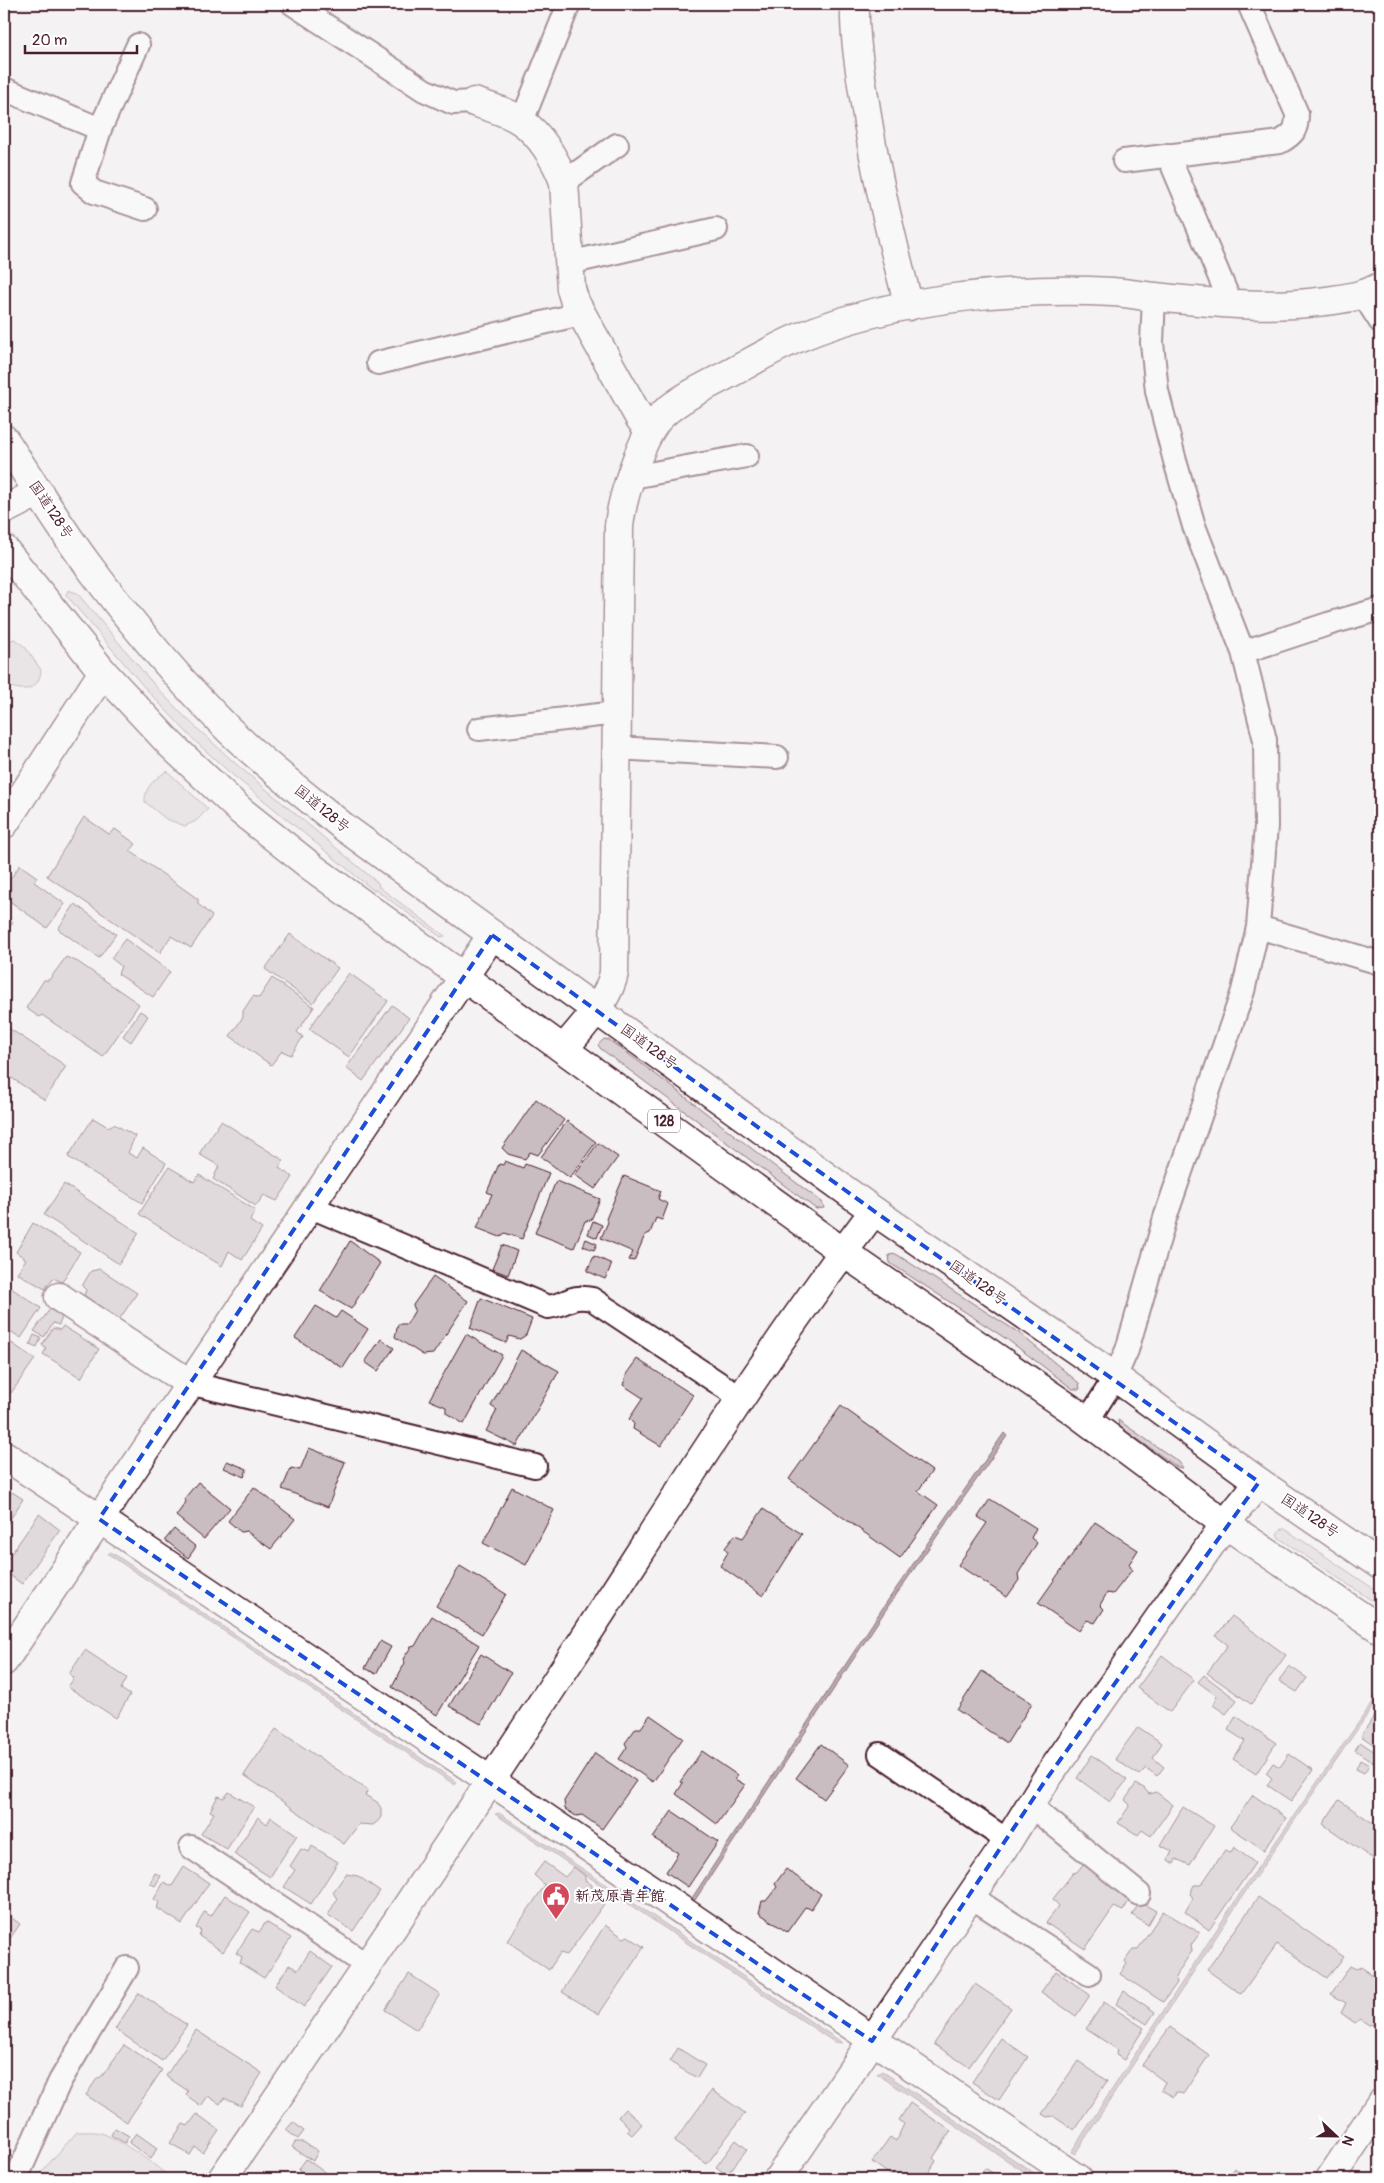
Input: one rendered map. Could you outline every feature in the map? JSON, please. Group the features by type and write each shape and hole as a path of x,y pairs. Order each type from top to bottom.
{"main road":[{"path":"855,4 854,17 861,80 873,159 909,306"},
{"path":"474,102 522,121 533,132 554,160 564,182 571,289 580,314 640,419 649,430"},
{"path":"564,1049 609,990 614,973 619,526 621,506 649,430 662,415 677,403 771,350 833,326 909,306 982,295 1053,291 1115,292 1231,304 1275,306 1372,291"},
{"name":"国道128号","path":"4,439 87,564 162,658 229,730 279,775 345,828 874,1211 1115,1377 1259,1482 1380,1565"},
{"path":"4,510 39,492"},
{"name":"128","path":"4,549 103,672 171,744 241,811 313,868 843,1252 1088,1422 1226,1524 1380,1629"},
{"path":"4,824 103,672"},
{"path":"4,1660 189,1383 311,1207 492,935"},
{"path":"222,2179 368,1966 742,1398 843,1252 874,1211"},
{"path":"59,1297 189,1383"},
{"path":"4,1455 491,1781 1078,2179"},
{"path":"778,2179 1008,1841 1050,1773 1226,1524 1259,1482"},
{"path":"1330,2179 1380,2104"}],"lane":[{"path":"293,4 424,90 454,103 474,102"},
{"path":"522,121 569,4"},
{"path":"1124,160 1280,142 1292,136 1297,125 1297,114 1249,4"},
{"path":"138,46 100,129 83,183 94,192 145,209"},
{"path":"4,89 100,129"},
{"path":"564,182 618,145"},
{"path":"1168,155 1231,304"},
{"path":"569,263 716,229"},
{"path":"1372,291 1380,321"},
{"path":"1088,1422 1115,1377 1127,1350 1165,1218 1243,991 1258,927 1266,826 1265,740 1243,652 1194,526 1174,461 1157,391 1152,343 1154,297"},
{"path":"378,362 580,314"},
{"path":"632,477 747,456"},
{"path":"1243,652 1380,609"},
{"path":"479,729 616,713"},
{"path":"616,748 777,757"},
{"path":"1258,927 1380,963"},
{"path":"311,1207 548,1307 558,1306 570,1298 582,1296 592,1299 742,1398"},
{"path":"189,1383 535,1466"},
{"path":"880,1754 1008,1841"},
{"path":"1031,1806 1139,1894"},
{"path":"191,1847 368,1966"},
{"path":"970,1896 1089,1974"},
{"path":"16,2179 60,2081 127,1968"}],"highlighted area":[{"path":"492,935 874,1211 1259,1482 1045,1781 872,2041 99,1519"}],"shaded area":[{"path":"68,590 77,593 157,688 186,718 236,764 378,883 379,887 445,936 441,937 376,890 373,890 228,771 196,742 145,688 66,595"},
{"path":"15,639 25,647 41,670 37,683 28,689 10,687 4,684 4,648 11,640"},
{"path":"167,771 208,809 196,821 185,826 166,819 145,802 148,788"},
{"path":"604,1039 609,1040 636,1060 822,1202 824,1208 816,1209 601,1049 598,1045"},
{"path":"896,1254 1019,1333 1079,1383 1080,1389 1073,1389 1008,1340 890,1263 889,1255"},
{"path":"1118,1420 1179,1462 1183,1468 1177,1467 1119,1426"},
{"path":"1004,1433 1007,1436 889,1605 695,1900 692,1898 886,1603"},
{"path":"1281,1529 1285,1529 1380,1593 1380,1606 1279,1538 1277,1534"},
{"path":"111,1552 457,1782 455,1785 108,1554"},
{"path":"1377,1696 1379,1698 1248,1888 1075,2154 1071,2152 1245,1886"},
{"path":"499,1813 842,2043 834,2042 495,1814"},
{"path":"882,2071 1043,2179 1035,2179 877,2074"},
{"path":"77,2132 101,2133 117,2140 138,2153 171,2179 35,2179"}],"building":[{"path":"84,817 109,834 115,829 136,844 130,851 198,899 198,904 212,916 191,948 171,936 160,953 47,876"},
{"path":"20,865 37,877 34,882 65,904 47,928 4,897 4,888"},
{"path":"75,904 116,934 99,958 58,929"},
{"path":"4,916 13,922 4,936"},
{"path":"290,934 338,968 313,1003 265,969"},
{"path":"125,939 170,972 153,997 118,974 121,966 111,958"},
{"path":"66,957 78,962 139,1004 103,1057 42,1015 39,1017 26,1008 44,980 49,980"},
{"path":"349,973 388,1001 349,1057 309,1029"},
{"path":"272,978 314,1007 297,1032 303,1037 291,1055 282,1051 271,1065 230,1036 243,1017 243,1011 253,996 259,998"},
{"path":"392,1005 409,1018 363,1081 346,1068"},
{"path":"140,1011 148,1016 131,1042 123,1036"},
{"path":"4,1025 66,1066 45,1100 4,1073"},
{"path":"536,1099 564,1120 538,1155 530,1152 525,1159 508,1154 502,1148"},
{"path":"93,1118 108,1127 114,1124 135,1136 128,1153 137,1158 143,1148 166,1163 142,1203 68,1157"},
{"path":"221,1121 283,1160 279,1168 293,1177 277,1201 264,1195 256,1206 213,1179 219,1166 199,1154"},
{"path":"567,1121 596,1142 570,1178 541,1157"},
{"path":"598,1143 618,1157 595,1189 575,1175"},
{"path":"505,1161 523,1168 525,1164 549,1173 522,1239 505,1233 500,1237 477,1228 492,1194 487,1192 499,1164 503,1165"},
{"path":"169,1167 194,1182 199,1175 255,1210 250,1221 262,1229 242,1260 229,1251 222,1266 139,1214"},
{"path":"624,1176 661,1191 658,1199 668,1204 662,1220 656,1218 650,1233 645,1235 634,1261 629,1260 633,1252 601,1238 608,1222 606,1219"},
{"path":"556,1181 600,1199 591,1220 585,1221 574,1248 535,1233"},
{"path":"64,1184 139,1233 119,1264 44,1215"},
{"path":"593,1221 602,1225 597,1238 588,1234"},
{"path":"33,1223 80,1252 62,1282 53,1278 45,1289 17,1273 26,1259 16,1252"},
{"path":"586,1239 597,1244 594,1250 583,1246"},
{"path":"350,1241 380,1263 351,1309 320,1291"},
{"path":"502,1245 517,1251 508,1275 492,1269"},
{"path":"594,1256 612,1264 605,1279 587,1271"},
{"path":"100,1269 137,1293 119,1320 84,1295 86,1290 82,1286 91,1271"},
{"path":"433,1277 468,1301 433,1354 423,1355 395,1337 398,1324 407,1324 415,1310 413,1305"},
{"path":"11,1288 41,1308 21,1338 4,1327 4,1299"},
{"path":"481,1298 532,1319 526,1335 520,1339 509,1336 506,1343 470,1328"},
{"path":"316,1306 336,1318 341,1311 368,1329 343,1368 295,1338"},
{"path":"50,1309 62,1317 59,1325 53,1323 44,1337 34,1331"},
{"path":"63,1326 99,1349 81,1378 43,1354 46,1349 42,1345 53,1328 60,1330"},
{"path":"466,1334 502,1355 464,1424 446,1413 446,1407 429,1400"},
{"path":"34,1335 41,1338 37,1347 30,1344"},
{"path":"4,1338 35,1359 11,1393 4,1388"},
{"path":"381,1339 394,1348 378,1371 365,1362"},
{"path":"521,1350 559,1371 517,1446 486,1431 497,1410 491,1406"},
{"path":"637,1359 693,1395 661,1446 633,1429 634,1424 629,1419 643,1398 623,1385 627,1373"},
{"path":"841,1406 932,1471 918,1491 938,1505 900,1558 789,1479"},
{"path":"309,1448 345,1462 328,1507 282,1489 291,1468 300,1470"},
{"path":"227,1461 247,1469 244,1477 224,1468"},
{"path":"198,1482 230,1508 204,1539 176,1516 186,1502 184,1499"},
{"path":"254,1487 295,1519 271,1549 246,1531 241,1532 228,1521"},
{"path":"512,1487 554,1510 526,1565 483,1543"},
{"path":"12,1492 23,1499 4,1529 4,1502"},
{"path":"990,1499 1036,1528 1031,1538 1037,1543 1018,1574 1019,1580 1007,1597 958,1565 987,1523 978,1517"},
{"path":"763,1509 802,1534 763,1596 720,1566 728,1552 725,1548 735,1535 743,1538"},
{"path":"39,1514 60,1530 22,1584 4,1571 4,1564"},
{"path":"1095,1522 1138,1550 1129,1564 1132,1570 1113,1594 1107,1593 1100,1605 1104,1609 1095,1623 1087,1620 1079,1631 1038,1603"},
{"path":"174,1529 196,1547 188,1558 165,1540"},
{"path":"460,1566 506,1594 482,1634 436,1606"},
{"path":"432,1616 479,1645 437,1715 392,1687 405,1663 403,1659 411,1647 415,1646"},
{"path":"1232,1616 1286,1655 1251,1704 1207,1673 1228,1645 1216,1636"},
{"path":"380,1641 391,1647 376,1674 365,1668"},
{"path":"85,1650 127,1678 121,1689 130,1695 116,1718 68,1687 74,1678 69,1674"},
{"path":"481,1654 511,1673 481,1724 449,1706"},
{"path":"1162,1655 1194,1680 1170,1712 1137,1688"},
{"path":"1289,1666 1307,1678 1297,1692 1279,1681"},
{"path":"982,1671 1032,1703 1007,1743 957,1710"},
{"path":"1204,1675 1237,1700 1226,1714 1213,1705 1217,1696 1198,1682"},
{"path":"1380,1707 1380,1749 1361,1736"},
{"path":"650,1715 683,1738 653,1782 619,1759 627,1747 625,1743 636,1728 641,1728"},
{"path":"1236,1716 1276,1743 1256,1774 1233,1759 1245,1741 1228,1730"},
{"path":"1138,1727 1162,1743 1153,1758 1164,1767 1157,1776 1146,1768 1139,1775 1115,1759"},
{"path":"276,1729 368,1790 365,1795 377,1802 381,1808 381,1817 378,1821 373,1825 359,1824 344,1844 244,1775"},
{"path":"1360,1742 1378,1754 1373,1762 1355,1750"},
{"path":"821,1744 849,1765 824,1799 796,1778"},
{"path":"702,1751 737,1775 735,1779 745,1785 717,1824 676,1794 683,1783 680,1782"},
{"path":"595,1753 636,1781 602,1829 582,1815 576,1816 565,1809 564,1801"},
{"path":"1289,1754 1313,1770 1291,1801 1267,1785 1272,1778 1266,1773 1273,1763 1280,1767"},
{"path":"1092,1755 1127,1780 1110,1802 1077,1778"},
{"path":"1360,1760 1369,1765 1364,1773 1356,1769"},
{"path":"1136,1784 1144,1788 1149,1794 1156,1792 1173,1805 1151,1836 1142,1830 1138,1835 1118,1823 1130,1805 1125,1800"},
{"path":"229,1792 254,1807 227,1849 201,1834 214,1813 210,1811 218,1796 224,1798"},
{"path":"1253,1795 1286,1818 1264,1850 1230,1827"},
{"path":"1339,1800 1380,1828 1380,1864 1323,1824"},
{"path":"1183,1807 1214,1826 1190,1865 1176,1859 1174,1864 1168,1860 1172,1851 1160,1845"},
{"path":"672,1811 718,1842 688,1887 666,1872 678,1853 653,1838"},
{"path":"258,1817 267,1824 271,1817 297,1835 270,1877 234,1854"},
{"path":"312,1846 338,1862 311,1904 284,1887 295,1870 290,1866 301,1849 309,1852"},
{"path":"1234,1847 1255,1863 1209,1930 1185,1912 1193,1898 1190,1894 1194,1885 1201,1885 1225,1850 1231,1852"},
{"name":"新茂原青年館","path":"544,1862 565,1877 574,1867 585,1876 585,1880 592,1885 592,1889 607,1900 567,1955 560,1953 549,1970 507,1941 545,1885 534,1875"},
{"path":"1084,1863 1130,1899 1123,1911 1114,1907 1085,1949 1046,1923 1059,1906 1053,1899 1073,1873 1077,1872"},
{"path":"184,1867 209,1883 182,1924 157,1908 159,1902 154,1899 164,1882 172,1886"},
{"path":"786,1869 821,1894 811,1909 805,1907 787,1932 759,1913 762,1901 766,1901 777,1887 775,1884"},
{"path":"155,1873 161,1876 155,1886 150,1883"},
{"path":"346,1874 358,1876 380,1891 353,1931 328,1915 337,1899 333,1892"},
{"path":"225,1895 250,1912 223,1952 199,1936 201,1930 196,1928 204,1912 211,1916"},
{"path":"1258,1897 1344,1957 1327,1978 1277,1944 1241,1994 1207,1970"},
{"path":"1140,1902 1156,1911 1148,1925 1132,1915"},
{"path":"1163,1911 1200,1933 1191,1945 1192,1951 1175,1977 1177,1983 1163,2002 1120,1974 1127,1964 1125,1961 1133,1949 1138,1949"},
{"path":"4,1912 20,1924 4,1947"},
{"path":"266,1922 291,1938 264,1978 240,1963 242,1957 236,1953 252,1929 259,1932"},
{"path":"605,1925 624,1938 628,1936 644,1947 599,2014 562,1992"},
{"path":"310,1951 332,1967 304,2007 275,1986 289,1965 298,1970"},
{"path":"1350,1966 1356,1969 1361,1967 1380,1980 1380,2029 1374,2024 1369,2025 1360,2019 1355,2023 1341,2013 1346,2003 1331,1994"},
{"path":"1056,1971 1090,1995 1076,2016 1041,1992"},
{"path":"409,1974 440,1994 417,2030 385,2010"},
{"path":"975,1984 1011,2008 969,2067 934,2044"},
{"path":"1124,1991 1155,2012 1147,2024 1116,2004"},
{"path":"139,1993 187,2025 162,2061 115,2029"},
{"path":"1104,2002 1144,2028 1124,2060 1116,2055 1118,2050 1086,2029"},
{"path":"1170,2027 1209,2055 1183,2094 1176,2092 1174,2097 1161,2090 1165,2082 1142,2065"},
{"path":"196,2030 262,2073 241,2106 224,2098 220,2104 208,2096 201,2106 186,2095 188,2091 166,2076"},
{"path":"1001,2038 1028,2057 999,2100 972,2082"},
{"path":"124,2045 162,2070 127,2122 86,2095"},
{"path":"678,2048 705,2065 697,2078 670,2062"},
{"path":"1078,2061 1107,2081 1074,2130 1053,2116 1047,2117 1042,2114"},
{"path":"712,2090 745,2113 707,2164 674,2142"},
{"path":"910,2103 951,2131 933,2158 936,2161 925,2179 896,2179 872,2162 890,2137 896,2141 904,2124 899,2120"},
{"path":"625,2109 642,2124 632,2135 627,2131 629,2127 618,2117"},
{"path":"197,2114 219,2130 203,2153 195,2147 190,2155 170,2143 183,2124 188,2126"},
{"path":"293,2122 304,2131 298,2139 286,2130"},
{"path":"115,2128 129,2136 125,2143 111,2135"},
{"path":"136,2133 157,2148 151,2159 129,2143"},
{"path":"736,2140 747,2149 727,2175 716,2167"},
{"path":"295,2142 303,2142 318,2151 313,2161 292,2147"},
{"path":"306,2159 327,2174 323,2179 312,2179 298,2170"},
{"path":"985,2168 1002,2179 977,2179"},
{"path":"1234,2168 1250,2179 1226,2179"}],"place":[{"name":"新茂原青年館","path":"556,1920"}]}
